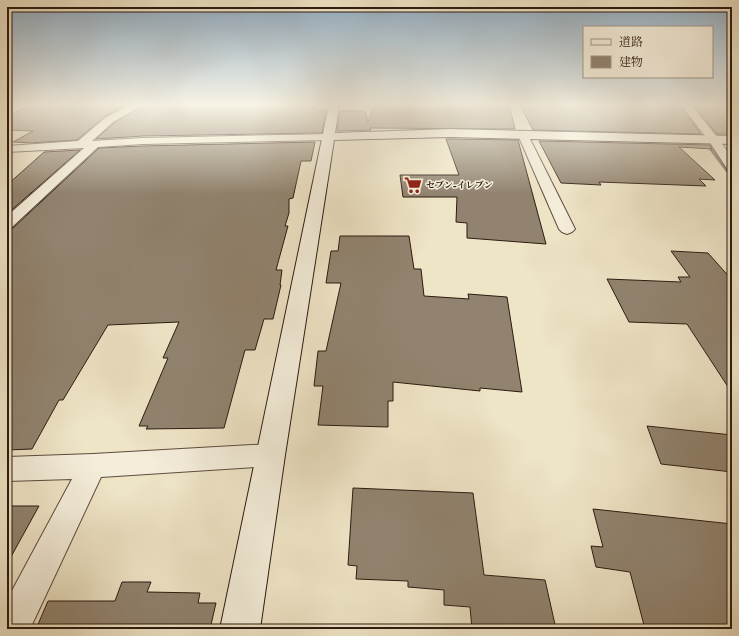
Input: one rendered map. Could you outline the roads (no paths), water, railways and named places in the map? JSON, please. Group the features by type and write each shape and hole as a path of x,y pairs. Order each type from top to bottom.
{"street":[{"path":"82,144 92,135"},
{"path":"7,149 82,144 385,135"},
{"path":"515,135 732,140"},
{"path":"523,135 567,229"},
{"path":"710,135 732,167"},
{"path":"240,629 270,455 329,137"},
{"path":"7,224 95,144"},
{"path":"7,469 93,466 270,455"},
{"path":"11,629 93,466"}],"waterway":[{"path":"710,147 732,176"}],"place":[{"name":"セブン-イレブン","path":"413,185"}]}
